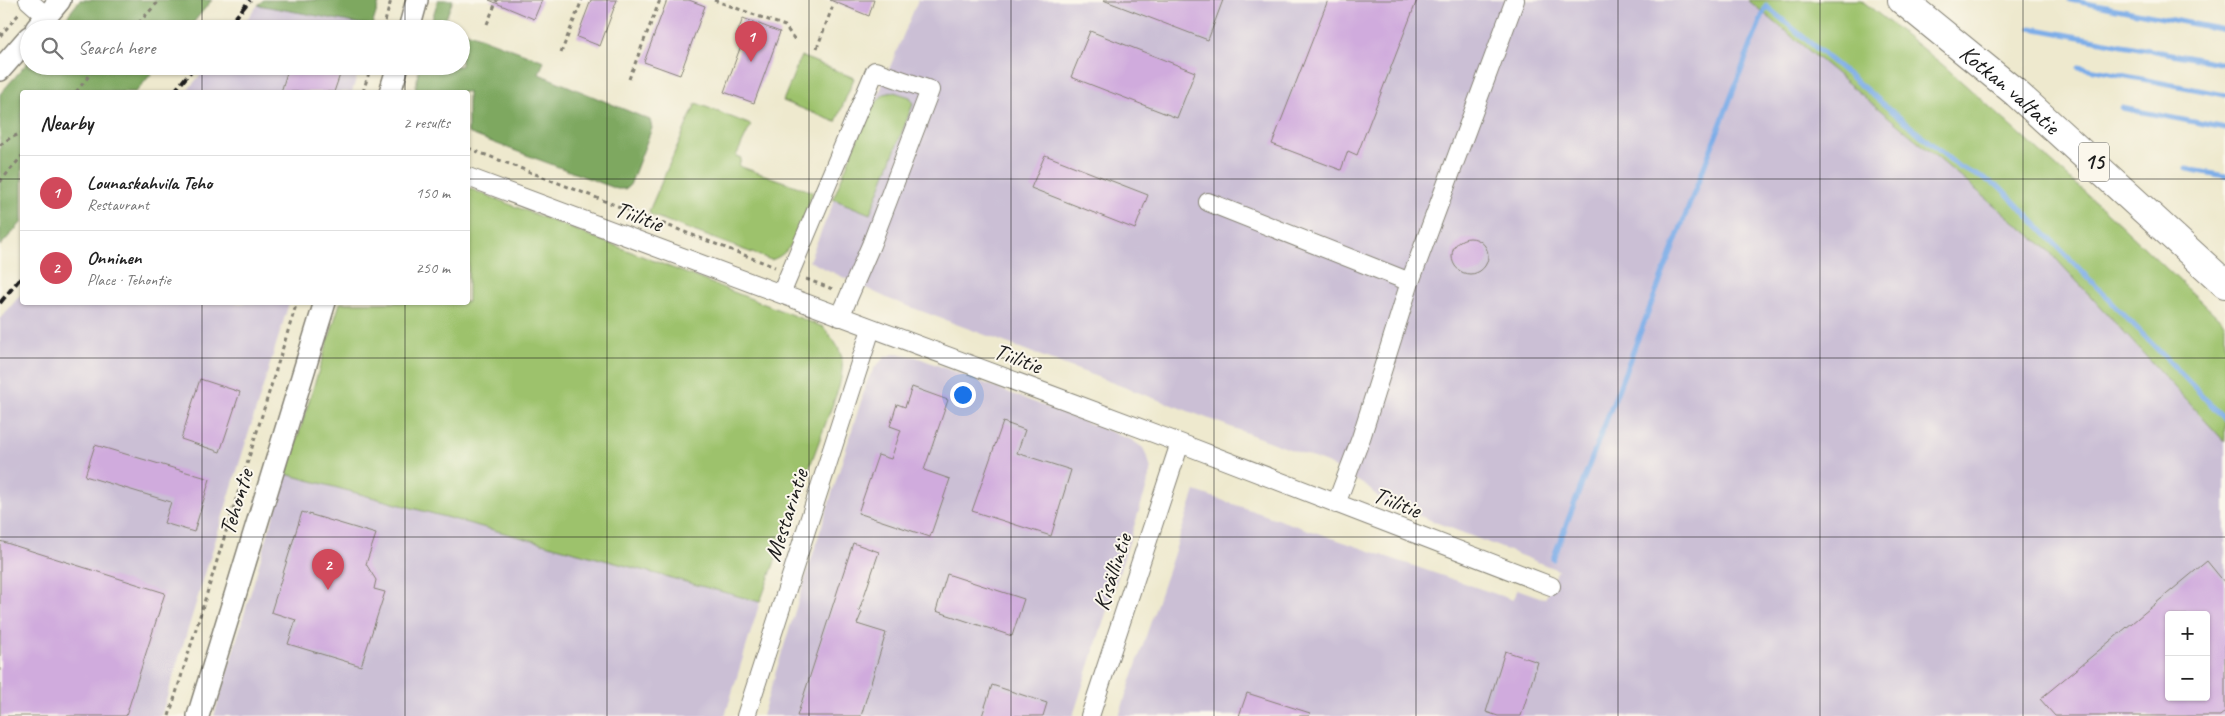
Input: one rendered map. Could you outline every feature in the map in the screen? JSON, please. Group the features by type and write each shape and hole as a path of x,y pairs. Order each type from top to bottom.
{"highway":[{"name":"Kotkan valtatie","path":"1902,0 2015,92 2225,284"}],"street":[{"path":"43,20 60,0"},
{"path":"411,20 417,0"},
{"path":"1336,504 1361,438 1410,282 1515,0"},
{"path":"24,6 39,20"},
{"path":"0,70 20,47"},
{"path":"781,294 875,71 930,90 871,245 840,317"},
{"path":"391,90 395,75"},
{"name":"Tiilitie","path":"470,178 1180,443 1551,586"},
{"path":"1208,202 1410,282"},
{"name":"Tehontie","path":"198,716 324,305"},
{"name":"Mestarintie","path":"746,716 872,329"},
{"name":"Kisällintie","path":"1090,716 1180,443"}],"path":[{"path":"141,20 160,0"},
{"path":"385,20 391,0"},
{"path":"487,24 497,0"},
{"path":"562,53 582,0"},
{"path":"630,79 660,0"},
{"path":"714,0 785,26 795,40"},
{"path":"816,48 834,3"},
{"path":"0,36 24,6"},
{"path":"78,90 90,75"},
{"path":"364,90 368,75"},
{"path":"0,145 20,134"},
{"path":"470,149 850,296"},
{"path":"0,182 20,158"},
{"path":"169,716 297,305"}],"shaded area":[{"path":"918,0 1748,0 2047,249 2225,442 2225,716 1119,716 1195,491 1513,600 1517,589 1545,599 1558,570 1384,502 1366,486 1327,463 889,299 809,261"},
{"path":"258,5 339,20 246,20"},
{"path":"200,75 357,75 353,90 188,90"},
{"path":"20,295 20,305 288,305 161,716 0,716 0,319"},
{"path":"897,353 916,357 1132,440 1143,448 1148,458 1151,470 1147,486 1073,716 762,716 868,379 875,367 885,357"},
{"path":"286,474 760,602 725,716 214,716"}],"green space":[{"path":"80,0 212,0 195,20 64,20"},
{"path":"263,0 380,0 374,20 339,20 258,5"},
{"path":"438,0 453,0 445,20 432,20"},
{"path":"1748,0 1861,0 1943,65 2109,214 2225,324 2225,442 2047,249"},
{"path":"470,33 544,61 539,74 650,120 652,128 630,185 625,189 617,189 470,134 470,90 415,90 418,75 470,75"},
{"path":"801,56 854,78 836,122 783,101"},
{"path":"20,71 20,75 150,75 138,90 20,90 20,224 0,246 0,94"},
{"path":"894,92 910,97 913,104 870,214 833,199 870,109 884,94"},
{"path":"696,103 751,125 736,156 741,158 739,166 813,192 798,232 787,250 780,256 771,260 651,215 649,211"},
{"path":"470,189 823,327 841,354 842,368 839,387 760,602 286,474 339,305 470,305"}],"building":[{"path":"489,0 542,0 534,19"},
{"path":"591,0 617,0 600,46 577,37"},
{"path":"667,0 689,0 705,6 680,75 644,62"},
{"path":"830,0 874,0 869,16"},
{"path":"1103,0 1223,0 1208,40"},
{"path":"1328,0 1417,0 1357,155 1348,151 1341,170 1272,144"},
{"path":"743,18 780,32 754,103 724,92 743,40 736,37"},
{"path":"1090,31 1195,72 1177,118 1071,77"},
{"path":"286,75 340,75 335,90 282,90"},
{"path":"1045,155 1148,195 1135,229 1031,188"},
{"path":"1470,238 1483,243 1488,256 1483,269 1470,274 1457,269 1452,256 1457,243"},
{"path":"200,379 240,392 220,452 181,439"},
{"path":"912,387 948,400 924,470 950,479 930,537 858,513 878,455 891,459 901,430 890,426 897,404 905,407"},
{"path":"1003,422 1025,430 1017,453 1071,470 1051,536 972,511"},
{"path":"95,445 210,479 194,532 164,523 171,502 85,476"},
{"path":"302,512 376,534 366,564 376,580 374,589 385,592 361,666 288,644 296,620 271,612"},
{"path":"0,541 165,593 126,716 0,716"},
{"path":"853,543 879,552 859,611 862,612 857,624 886,633 861,716 797,716"},
{"path":"2207,561 2225,583 2225,712 2220,716 2055,716 2040,699"},
{"path":"947,574 1024,599 1012,636 936,611"},
{"path":"1505,651 1538,662 1521,716 1498,716 1486,712"},
{"path":"992,685 1047,703 1043,716 982,716"},
{"path":"1247,693 1310,713 1309,716 1239,716"}],"waterway":[{"path":"2070,0 2225,30"},
{"path":"1553,559 1766,6 1959,167 1999,186 2225,419"},
{"path":"2031,28 2225,64"},
{"path":"2079,67 2225,95"},
{"path":"2122,108 2225,128"},
{"path":"2187,169 2225,176"}],"railway":[{"path":"233,20 250,0"},
{"path":"176,90 188,75"},
{"path":"0,303 20,278"}],"place":[{"name":"Lounaskahvila Teho","path":"751,62"},
{"name":"Onninen","path":"328,590"}]}
